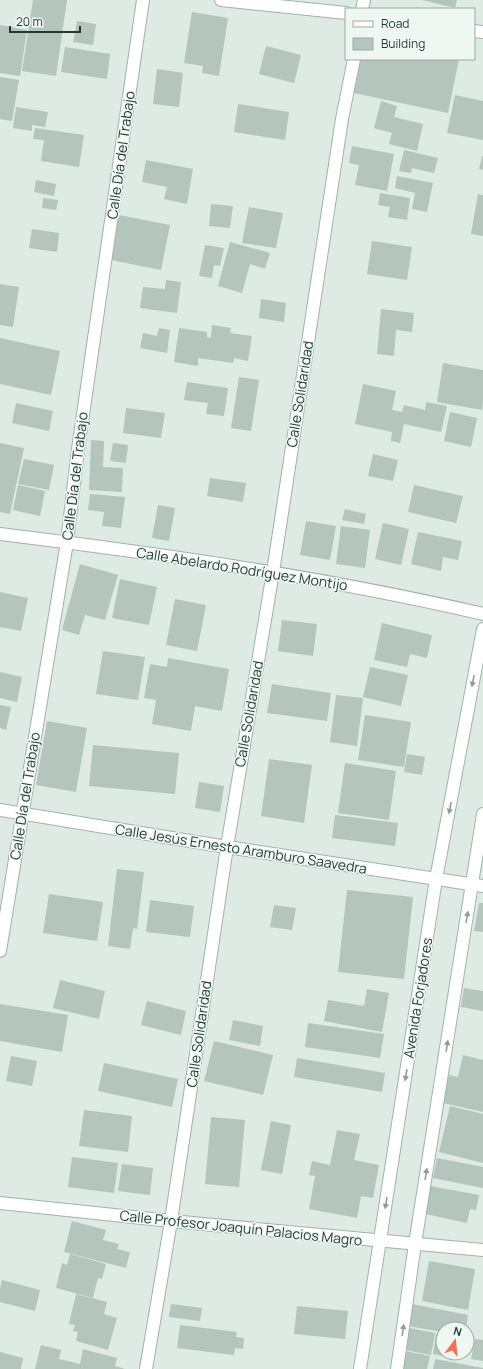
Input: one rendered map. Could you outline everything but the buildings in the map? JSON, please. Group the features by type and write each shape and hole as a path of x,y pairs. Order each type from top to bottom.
{"street":[{"name":"Calle Día del Trabajo","path":"0,950 67,542 78,449 143,0"},
{"path":"221,0 345,13"},
{"name":"Calle Solidaridad","path":"146,1369 171,1221 227,848 273,572 342,119 354,60"},
{"name":"Calle Abelardo Rodríguez Montijo","path":"0,534 67,542 273,572 415,598 483,614"},
{"name":"Avenida Forjadores","path":"360,1369 436,879 483,629"},
{"name":"Calle Jesús Ernesto Aramburo Saavedra","path":"0,810 227,848 477,885"},
{"path":"397,1369 415,1244 477,885 483,814"},
{"name":"Calle Profesor Joaquín Palacios Magro","path":"0,1202 380,1242 483,1250"}]}
